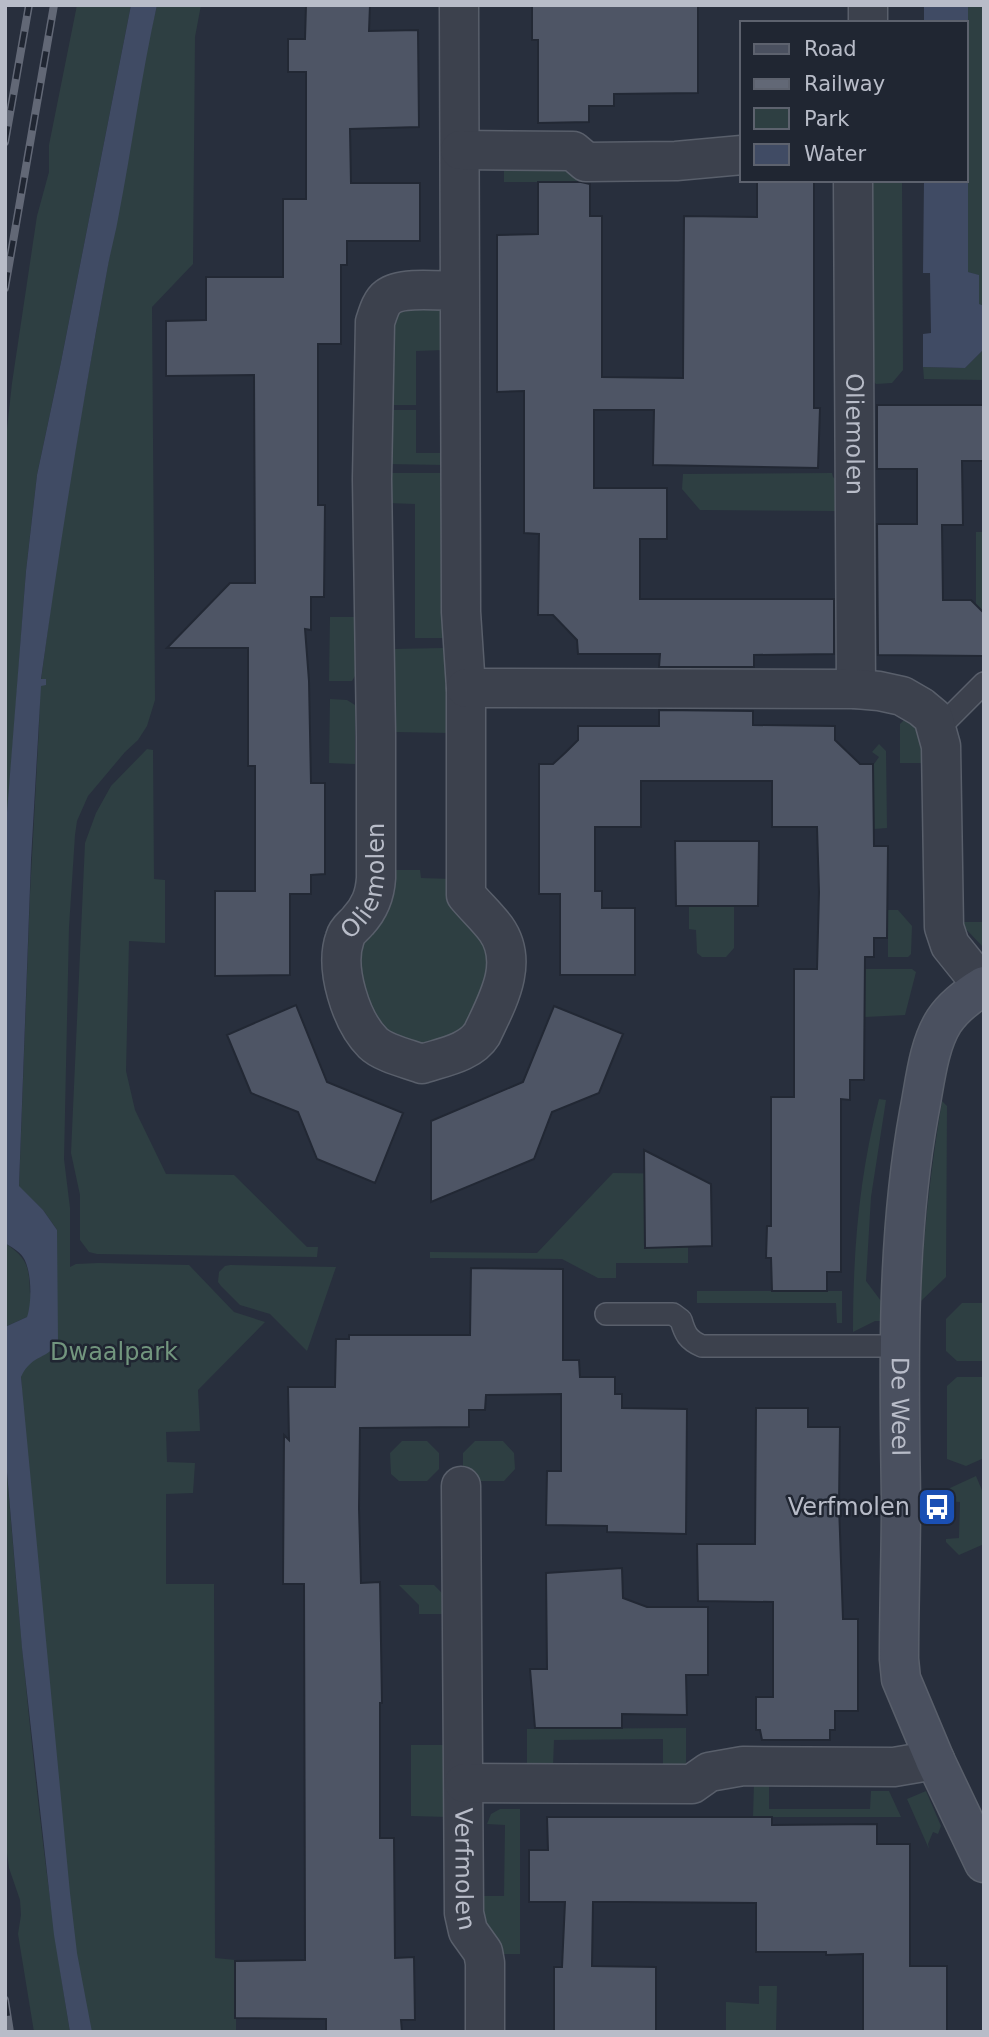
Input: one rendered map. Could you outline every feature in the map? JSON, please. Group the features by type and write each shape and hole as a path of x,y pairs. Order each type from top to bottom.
{"street":[{"name":"Oliemolen","path":"460,5 461,612 467,688 467,895 497,931 506,955 506,979 477,1042 422,1064 374,1045 358,1024 345,990 341,952 349,929 370,905 376,878 372,479 375,321 387,297 401,291 460,291"},
{"path":"460,150 573,151 586,162 676,162 740,155"},
{"name":"Oliemolen","path":"853,182 856,689"},
{"path":"467,688 856,689 902,696 933,717 937,730 941,746 944,927 950,945 983,986"},
{"name":"De Weel","path":"980,1844 934,1760 901,1679 900,1346 903,1230 914,1144 927,1073 944,1022 960,1003 983,986"},
{"name":"Verfmolen","path":"461,1486 464,1913 468,1931 484,1952 485,2032"},
{"name":"Verfmolen","path":"464,1783 692,1784 709,1772 743,1766 894,1767 934,1760"}],"lane":[{"path":"937,730 984,683"},
{"path":"606,1314 673,1314 681,1320 685,1335 702,1346 900,1346"}],"green space":[{"path":"77,5 131,5 37,475 26,571 5,848 5,447 37,216 49,172 49,145"},
{"name":"Dwaalpark","path":"157,5 201,5 195,37 193,264 152,307 155,700 147,726 138,740 88,796 77,821 69,927 64,1159 70,1208 70,1267 76,1264 99,1263 189,1265 234,1312 265,1322 198,1390 200,1431 166,1432 167,1462 195,1463 193,1493 166,1494 166,1584 214,1584 215,1958 236,1960 236,2032 83,2032 58,1895 21,1377 27,1317 5,1327 5,1243 26,1264 30,1294 57,1230 43,1210 19,1187 40,688 58,551 83,404 146,52"},
{"path":"968,5 984,5 984,306 979,305 978,275 968,272"},
{"path":"504,165 566,165 580,178 580,182 504,182"},
{"path":"863,182 902,182 903,370 892,383 876,384 865,372"},
{"path":"443,300 444,350 416,351 416,405 387,405 390,313"},
{"path":"982,351 984,380 924,379 923,367 965,368"},
{"path":"387,410 416,410 416,453 443,453 444,465 387,464"},
{"path":"388,473 443,473 444,638 415,638 415,504 387,503"},
{"path":"832,473 835,479 835,511 700,510 682,489 683,474"},
{"path":"976,532 984,532 984,612 976,612"},
{"path":"330,617 356,617 355,676 352,681 329,681"},
{"path":"443,648 451,733 395,732 394,649"},
{"path":"330,699 347,700 355,705 355,764 329,763"},
{"path":"908,716 916,725 929,763 900,763 900,724"},
{"path":"879,744 886,751 887,828 874,829 874,764 879,757 872,752"},
{"path":"147,749 153,750 154,879 165,880 165,943 129,941 126,1071 135,1110 166,1174 234,1175 307,1247 318,1247 317,1257 97,1254 89,1252 80,1240 80,1195 71,1153 85,843 96,813 111,786"},
{"path":"689,864 734,868 734,948 726,957 702,957 697,953 696,930 689,929"},
{"path":"389,870 420,870 421,878 452,879 494,951 473,1028 426,1050 403,1044 370,1020 355,938"},
{"path":"888,910 898,910 912,926 911,954 908,957 888,957"},
{"path":"984,922 984,948 961,924"},
{"path":"864,969 912,969 916,972 905,1015 865,1017"},
{"path":"879,1099 886,1100 871,1197 866,1281 881,1301 880,1321 853,1332 858,1214 866,1157"},
{"path":"942,1101 947,1106 946,1277 921,1301 928,1201"},
{"path":"613,1173 688,1174 688,1263 616,1263 616,1278 598,1278 562,1259 430,1258 430,1252 537,1253"},
{"path":"230,1265 336,1267 307,1351 270,1314 240,1305 221,1286 218,1282 219,1272"},
{"path":"697,1291 842,1291 842,1323 837,1323 836,1303 697,1303"},
{"path":"962,1303 984,1303 984,1361 957,1361 946,1351 946,1319"},
{"path":"957,1377 984,1377 984,1458 966,1466 947,1459 947,1386"},
{"path":"402,1441 427,1441 439,1453 439,1469 427,1481 399,1481 391,1474 390,1453"},
{"path":"475,1441 503,1441 514,1453 515,1469 504,1481 475,1481 463,1470 463,1453"},
{"path":"5,1449 40,1814 70,2032 34,2032 18,1934 20,1900 9,1868 5,1839"},
{"path":"976,1476 984,1495 984,1544 959,1555 946,1539 959,1538 960,1502 946,1501 950,1488"},
{"path":"399,1585 434,1585 448,1599 448,1614 419,1614 419,1605"},
{"path":"686,1728 686,1763 682,1767 663,1767 663,1739 554,1740 553,1767 527,1767 527,1729"},
{"path":"411,1745 447,1745 448,1817 411,1816"},
{"path":"769,1782 769,1809 870,1809 871,1791 889,1791 901,1817 753,1817 754,1783"},
{"path":"926,1791 941,1826 938,1834 933,1832 928,1844 929,1849 907,1799"},
{"path":"500,1809 520,1809 520,1954 503,1954 500,1942 479,1921 478,1896 504,1896 505,1825 487,1824 491,1814"},
{"path":"759,1986 777,1986 776,2032 726,2032 726,2002 759,2004"}],"water":[{"path":"131,5 157,5 89,372 41,679 46,679 46,685 41,686 31,860 19,1186 43,1210 57,1230 58,1341 50,1351 30,1364 21,1377 70,1893 77,1953 92,2032 70,2032 54,1935 22,1648 5,1449 5,1327 27,1317 30,1295 30,1278 26,1263 19,1253 5,1243 6,825 26,571 37,475"},
{"path":"924,5 968,5 968,21 924,21"},
{"path":"924,182 968,182 968,272 979,275 979,304 984,306 984,351 965,368 923,367 923,334 931,333 930,273 923,273"}],"building":[{"path":"306,5 370,5 369,31 418,30 419,127 350,129 351,183 420,183 420,241 347,241 347,265 341,265 341,344 318,344 318,505 325,505 324,597 311,597 311,630 305,629 311,783 325,783 325,874 311,875 311,894 290,894 290,975 215,976 215,891 255,891 255,766 248,766 248,648 167,648 230,583 255,583 254,375 166,376 166,321 206,320 206,277 283,277 283,199 306,199 306,72 288,72 288,39 305,39"},
{"path":"532,5 698,5 698,93 614,94 614,106 589,106 589,122 538,123 538,40 532,40"},
{"path":"538,182 590,184 590,216 602,216 602,377 683,378 684,216 757,217 757,182 814,182 814,408 820,408 818,468 653,465 654,410 594,410 594,488 667,488 667,539 640,539 640,599 834,599 834,654 754,655 754,667 659,667 660,654 578,654 577,640 553,615 538,615 539,534 524,533 524,391 497,392 497,235 538,234"},
{"path":"877,405 984,405 984,461 962,461 963,525 942,525 943,600 971,600 984,613 984,656 878,655 877,524 917,524 917,469 877,469"},
{"path":"659,710 753,711 753,725 835,726 835,740 860,764 873,764 874,846 888,846 887,938 874,938 874,957 865,957 864,1080 850,1080 850,1100 841,1099 841,1272 827,1272 827,1291 772,1291 771,1258 766,1258 767,1226 771,1226 771,1097 794,1097 794,969 817,969 817,827 772,827 772,781 641,781 641,827 595,827 595,891 602,891 602,908 635,908 635,975 560,975 560,894 539,894 539,764 553,764 566,752 578,740 578,726 659,726"},
{"path":"675,841 759,841 758,906 676,906"},
{"path":"296,1005 327,1082 403,1113 375,1183 317,1159 298,1112 251,1093 227,1035"},
{"path":"554,1006 623,1034 599,1093 552,1112 534,1159 431,1202 431,1121 523,1082"},
{"path":"644,1150 711,1184 712,1246 645,1248"},
{"path":"471,1268 563,1269 563,1360 579,1360 580,1377 615,1377 615,1394 622,1394 622,1408 687,1409 686,1534 607,1532 607,1526 546,1525 547,1471 561,1471 561,1394 486,1395 485,1410 469,1410 469,1427 360,1428 361,1583 380,1582 380,1838 394,1838 395,1958 414,1957 415,2020 401,2020 402,2032 326,2032 326,2019 235,2018 235,1961 305,1960 304,1584 283,1584 284,1435 289,1440 288,1387 335,1387 336,1339 349,1339 349,1335 470,1335"},
{"path":"756,1408 808,1408 808,1427 840,1427 839,1505 843,1619 858,1619 858,1711 835,1711 835,1730 830,1730 830,1740 762,1740 760,1730 756,1730 756,1697 773,1697 773,1602 698,1601 697,1544 755,1544"},
{"path":"622,1568 623,1598 647,1607 708,1607 708,1675 686,1675 687,1715 622,1714 622,1728 535,1728 530,1669 547,1669 546,1573"},
{"path":"547,1817 772,1817 772,1825 877,1824 877,1844 910,1844 910,1966 947,1966 947,2032 863,2031 863,1954 756,1952 756,1903 593,1902 592,1966 656,1967 656,2032 554,2032 554,1967 562,1967 565,1902 529,1902 529,1850 548,1850"}],"railway":[{"path":"5,142 29,5"},
{"path":"5,288 54,5"},
{"path":"5,2000 10,2032"}],"place":[{"name":"Verfmolen","path":"937,1507"}]}
